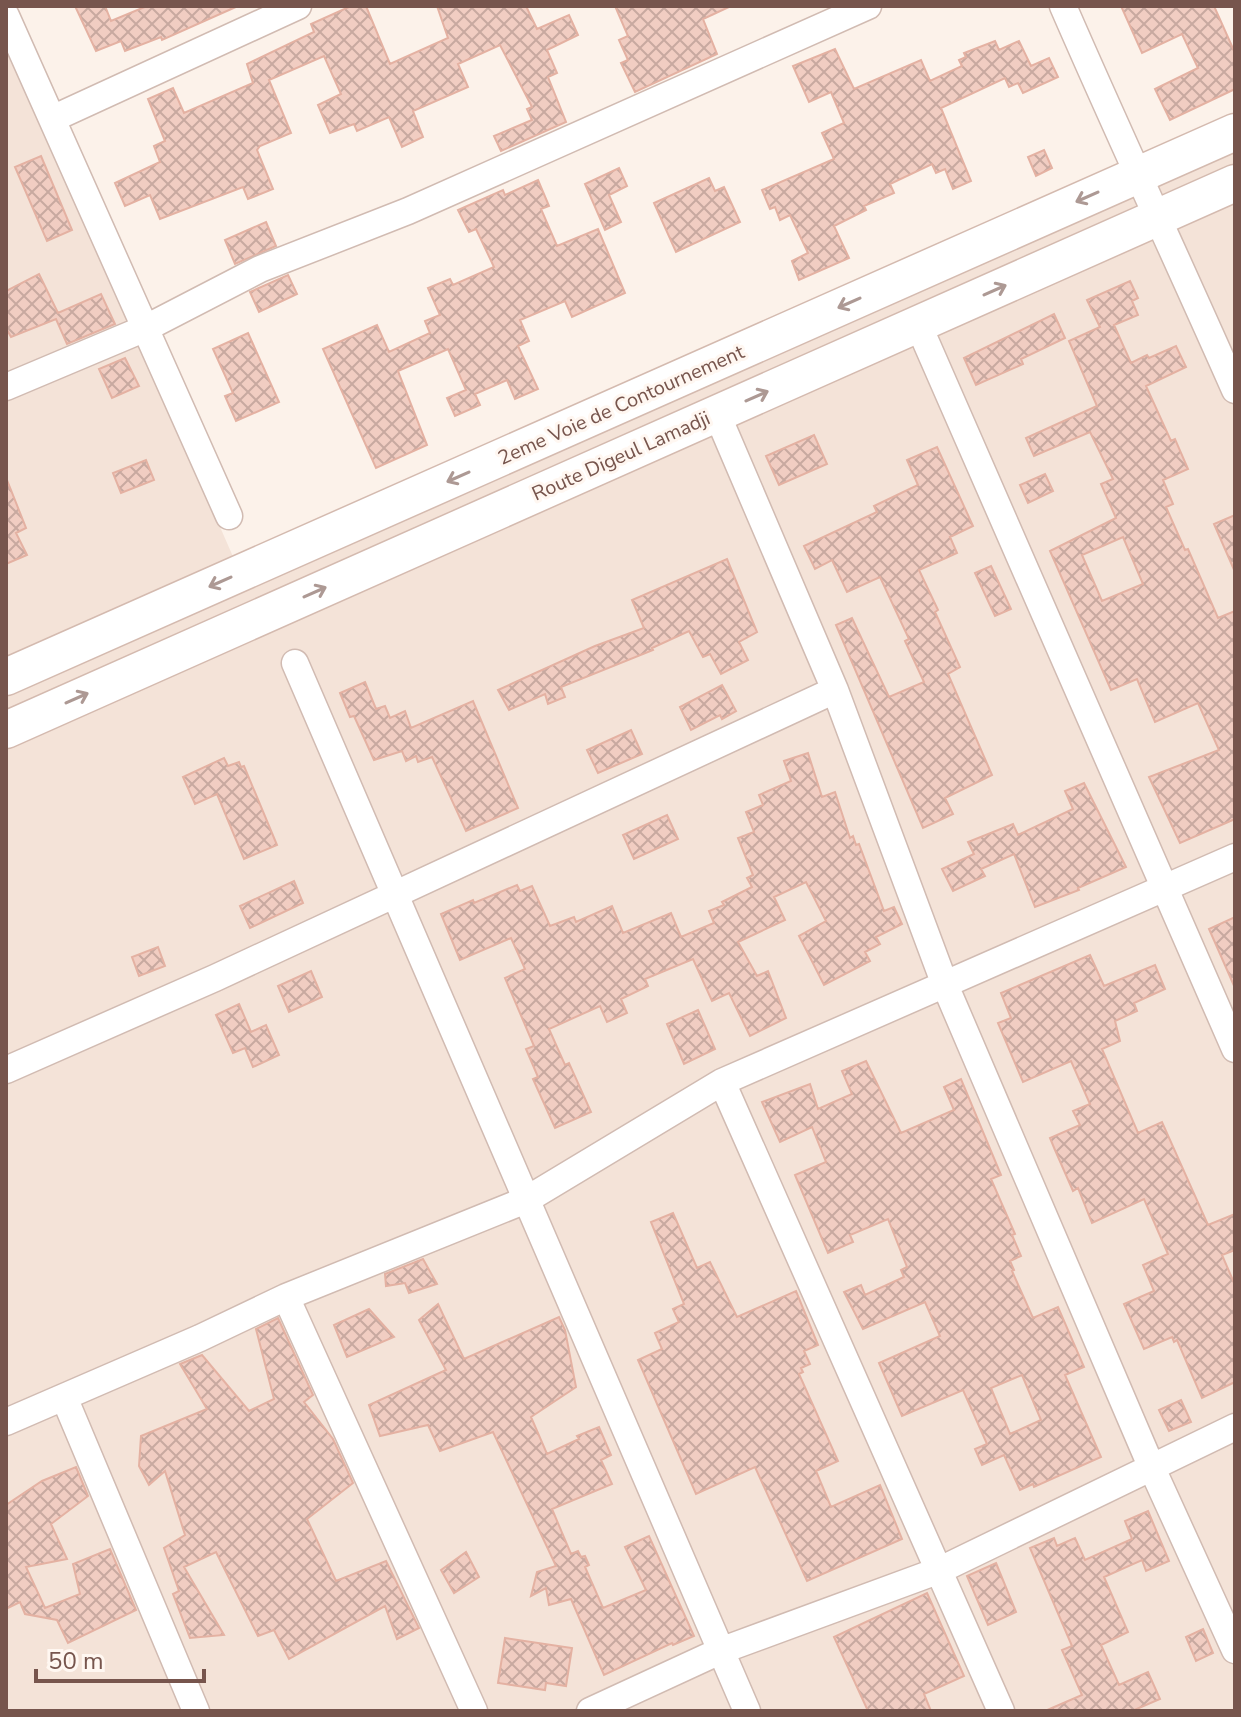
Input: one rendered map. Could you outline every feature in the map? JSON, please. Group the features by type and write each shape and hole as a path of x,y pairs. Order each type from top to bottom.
{"main road":[{"name":"2eme Voie de Contournement","path":"6,677 1235,132"},
{"name":"Route Digeul Lamadji","path":"6,730 1235,183"}],"street":[{"path":"52,119 298,6"},
{"path":"6,387 146,328 260,269 408,211 868,6"},
{"path":"1063,6 1136,175 1159,217 1235,390"},
{"path":"6,16 229,516"},
{"path":"918,324 1235,1049"},
{"path":"717,414 835,690 945,985 1151,1466 1235,1650"},
{"path":"295,663 747,1711"},
{"path":"6,1070 215,978 835,690"},
{"path":"6,1422 286,1297 526,1200 722,1082 1235,857"},
{"path":"722,1082 1001,1711"},
{"path":"286,1297 474,1711"},
{"path":"64,1397 196,1711"},
{"path":"590,1711 720,1651 940,1570 1235,1427"}],"shaded area":[{"path":"6,38 245,584 1235,147 1235,1711 6,1711"}],"building":[{"path":"75,6 105,6 111,21 147,6 238,6 162,40 161,37 125,51 121,41 96,51"},
{"path":"351,6 366,6 390,64 448,38 437,6 526,6 537,29 569,15 578,35 547,50 557,73 548,77 566,122 501,151 494,136 532,120 527,109 532,107 500,45 458,64 468,87 413,111 423,137 402,147 389,117 357,131 354,124 330,133 318,105 341,94 324,56 269,80 291,133 257,150 273,189 248,199 243,187 160,219 150,195 125,206 115,183 160,162 154,146 165,141 148,99 173,88 184,113 253,83 247,64 314,32 311,24"},
{"path":"615,6 731,6 703,19 717,54 635,92 621,63 628,60 619,40 628,36"},
{"path":"1121,6 1214,6 1235,53 1235,89 1170,120 1155,89 1198,68 1182,34 1142,53"},
{"path":"995,41 999,50 1019,41 1031,66 1049,58 1058,77 1023,93 1018,83 1009,87 1005,78 941,108 971,181 953,189 945,169 936,173 932,164 890,184 894,193 864,206 866,210 834,226 849,258 799,280 792,261 808,253 790,215 780,220 775,207 770,209 762,190 834,159 822,133 844,123 831,92 809,102 793,66 835,49 854,89 921,60 930,81 962,66 959,60 966,57 964,53"},
{"path":"1044,150 1052,168 1036,176 1028,157"},
{"path":"41,156 72,230 47,241 15,167"},
{"path":"619,168 627,186 609,195 621,222 605,230 585,184"},
{"path":"709,178 715,191 724,187 740,222 676,252 654,203"},
{"path":"538,180 549,206 541,209 557,246 598,229 625,293 572,317 565,301 520,320 529,341 518,346 538,389 515,399 507,380 475,394 480,405 455,416 447,398 466,390 448,349 398,371 427,445 376,468 323,349 377,325 389,352 430,333 425,321 440,315 428,288 450,279 453,285 494,267 476,229 469,232 458,210 503,190 505,195"},
{"path":"266,222 276,246 235,264 225,240"},
{"path":"39,274 58,313 101,294 115,324 67,344 56,319 11,337 6,328 6,291"},
{"path":"288,275 297,294 259,312 250,292"},
{"path":"1130,281 1138,298 1132,301 1138,315 1114,325 1131,363 1176,346 1186,367 1146,386 1171,441 1175,439 1188,469 1163,480 1173,504 1166,507 1218,618 1235,611 1235,819 1180,843 1149,777 1219,750 1198,703 1155,722 1137,679 1111,690 1050,551 1116,518 1101,484 1113,479 1090,432 1034,456 1026,438 1097,406 1069,341 1100,327 1087,300","holes":["1123,537 1143,584 1102,601 1082,555"]},
{"path":"1054,314 1065,338 1021,359 1023,364 976,385 964,358"},
{"path":"248,333 279,402 236,421 225,396 233,393 213,349"},
{"path":"125,358 139,386 112,398 99,369"},
{"path":"814,435 827,464 779,485 766,456"},
{"path":"937,447 973,526 950,537 957,553 919,570 960,667 948,674 992,775 945,798 953,814 923,828 836,625 852,618 889,697 924,682 905,641 909,639 880,577 847,592 832,560 815,569 804,546 877,512 874,506 918,485 907,460"},
{"path":"146,460 154,480 121,493 113,473"},
{"path":"1045,474 1053,491 1028,503 1020,485"},
{"path":"7,480 26,528 16,533 27,555 6,564"},
{"path":"1235,515 1235,572 1214,524"},
{"path":"727,559 757,632 739,642 748,660 721,674 710,654 703,657 689,631 653,650 561,687 565,697 548,704 545,694 509,710 498,690 595,646 644,628 632,600"},
{"path":"991,566 1011,609 995,616 975,573"},
{"path":"365,682 376,709 385,706 390,718 405,711 411,728 473,701 518,808 466,831 432,757 418,762 416,756 406,761 402,751 374,760 340,693"},
{"path":"722,685 736,711 722,719 720,715 691,730 680,707"},
{"path":"631,730 642,754 598,773 587,750"},
{"path":"808,753 822,797 835,792 850,838 853,836 856,845 859,844 884,911 894,907 902,924 876,937 880,944 865,952 870,961 824,985 799,936 826,921 806,882 774,897 785,920 738,942 757,976 768,971 786,1018 750,1036 729,993 712,1001 693,959 645,979 648,986 621,999 627,1013 607,1022 600,1006 549,1029 565,1065 569,1063 591,1112 555,1128 533,1079 538,1077 526,1049 534,1046 505,978 525,969 511,938 460,960 441,914 517,885 520,891 532,886 550,926 574,917 576,922 612,906 623,933 671,913 681,937 714,923 709,911 752,887 747,878 753,875 738,838 754,832 746,812 763,805 759,795 791,781 784,761"},
{"path":"224,758 228,766 239,762 241,767 244,766 277,845 244,859 217,794 195,804 183,777"},
{"path":"1084,783 1126,867 1035,907 1014,854 981,869 985,876 953,891 942,869 974,854 968,842 1013,824 1018,835 1073,809 1065,791"},
{"path":"667,815 678,839 634,859 623,835"},
{"path":"294,881 303,903 250,928 240,906"},
{"path":"1235,917 1235,988 1209,929"},
{"path":"158,947 165,966 139,976 132,957"},
{"path":"1090,955 1104,986 1155,965 1165,989 1134,1003 1137,1011 1115,1021 1120,1041 1102,1049 1138,1133 1162,1122 1208,1225 1235,1214 1235,1250 1222,1255 1235,1285 1235,1382 1202,1398 1177,1340 1174,1342 1172,1337 1144,1349 1124,1304 1154,1291 1143,1265 1168,1254 1144,1199 1092,1223 1078,1188 1073,1191 1050,1138 1080,1125 1073,1111 1090,1104 1071,1061 1023,1082 998,1023 1011,1018 1001,993"},
{"path":"311,971 322,997 289,1012 278,986"},
{"path":"239,1004 251,1032 266,1025 279,1055 253,1067 245,1048 233,1053 216,1015"},
{"path":"698,1010 715,1049 684,1064 667,1024"},
{"path":"866,1061 901,1133 954,1110 944,1087 961,1079 1001,1175 991,1179 1021,1256 1010,1261 1012,1271 1033,1318 1058,1307 1084,1367 1065,1375 1101,1457 1034,1487 1033,1484 1020,1490 1004,1455 982,1465 975,1449 987,1444 963,1390 902,1416 879,1363 940,1336 925,1302 863,1329 844,1292 861,1285 865,1295 904,1277 901,1270 907,1267 888,1219 850,1235 853,1242 828,1253 795,1175 826,1162 812,1127 780,1142 762,1102 810,1084 818,1109 852,1094 842,1071","holes":["1022,1375 1041,1420 1010,1434 991,1388"]},
{"path":"673,1213 697,1268 710,1262 737,1317 796,1291 818,1345 804,1351 810,1364 801,1368 803,1372 799,1374 838,1461 816,1471 831,1507 880,1485 902,1539 807,1581 755,1467 696,1494 638,1360 662,1349 655,1333 679,1322 673,1309 684,1304 651,1222"},
{"path":"423,1259 437,1284 409,1293 405,1283 386,1286 385,1274"},
{"path":"438,1304 464,1359 559,1317 565,1330 576,1387 531,1417 547,1454 599,1427 611,1455 601,1460 612,1484 552,1509 571,1554 578,1551 581,1557 585,1556 589,1565 585,1567 603,1608 646,1590 625,1547 649,1536 694,1636 604,1675 571,1599 549,1605 546,1588 531,1596 537,1572 556,1566 493,1432 440,1451 428,1425 380,1436 369,1405 446,1370 419,1320"},
{"path":"369,1309 394,1337 347,1357 334,1325"},
{"path":"278,1318 313,1395 304,1402 333,1439 353,1483 307,1519 336,1581 386,1561 419,1628 397,1639 385,1606 289,1659 274,1630 258,1636 216,1552 184,1567 224,1635 190,1638 173,1594 179,1591 164,1548 185,1535 165,1471 149,1485 139,1466 141,1436 207,1409 180,1364 202,1355 249,1411 274,1399 256,1329"},
{"path":"1181,1400 1191,1422 1169,1431 1159,1410"},
{"path":"76,1467 88,1496 51,1524 67,1559 26,1567 45,1608 80,1594 73,1564 110,1549 136,1610 68,1643 57,1620 25,1614 20,1602 6,1609 6,1505 42,1481"},
{"path":"1148,1511 1169,1561 1146,1571 1142,1560 1104,1577 1128,1632 1101,1645 1119,1685 1148,1672 1160,1699 1132,1711 1045,1711 1082,1695 1062,1650 1072,1646 1030,1548 1054,1538 1057,1546 1075,1538 1085,1560 1132,1539 1125,1521"},
{"path":"466,1552 479,1577 454,1593 441,1570"},
{"path":"996,1563 1016,1612 988,1625 967,1576"},
{"path":"927,1593 964,1676 924,1694 931,1711 868,1711 834,1637"},
{"path":"1203,1629 1213,1653 1196,1661 1186,1637"},
{"path":"505,1638 572,1648 566,1686 546,1683 545,1690 498,1683"}]}
